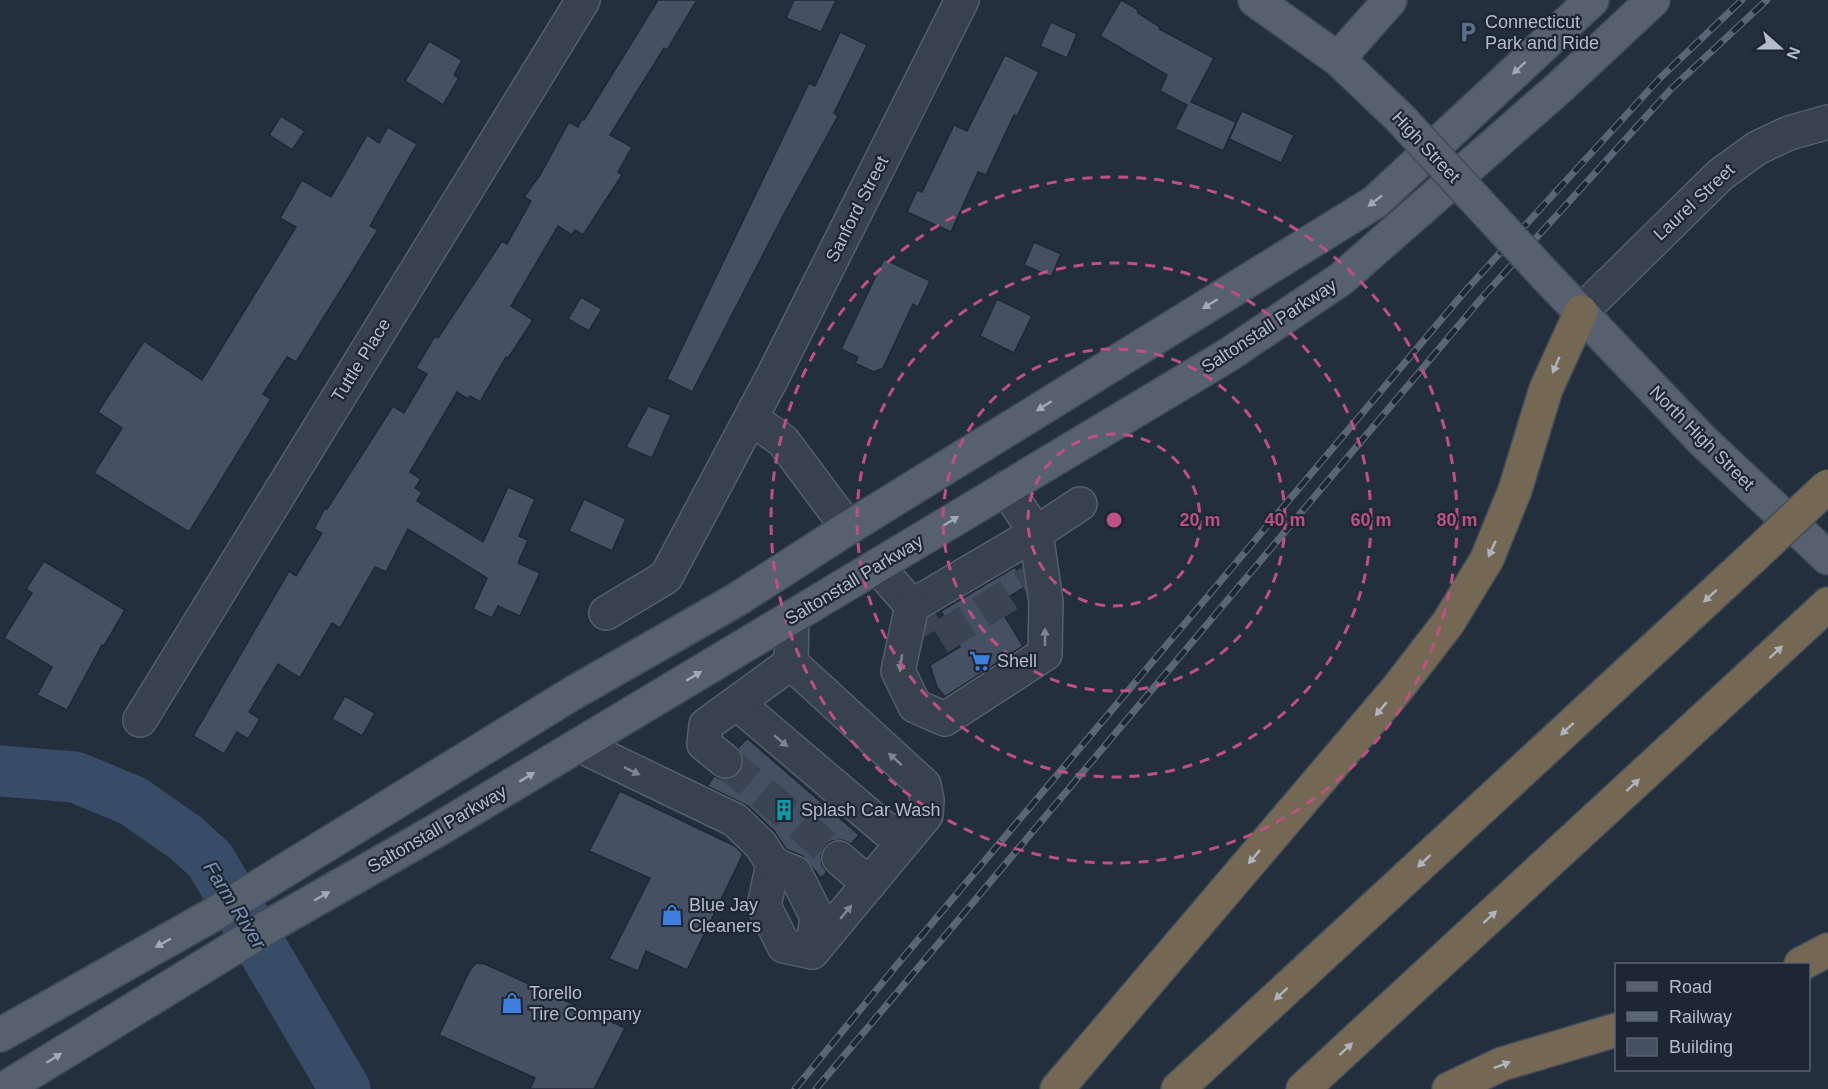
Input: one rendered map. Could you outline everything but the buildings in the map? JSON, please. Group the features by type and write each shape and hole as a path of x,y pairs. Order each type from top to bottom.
{"highway":[{"path":"1057,1089 1398,689 1469,592 1502,527 1546,389 1581,312"},
{"path":"1178,1089 1828,486"},
{"path":"1303,1089 1822,610"},
{"path":"1803,963 1828,950"},
{"path":"1449,1089 1502,1064 1615,1031"}],"main road":[{"name":"High Street","path":"1255,0 1338,59 1400,118 1581,312"},
{"path":"1338,59 1390,0"},
{"path":"0,1035 214,914 573,693 736,600 848,528 1375,202 1592,0"},
{"name":"Saltonstall Parkway","path":"4,1089 234,947 440,829 1228,355 1341,279 1560,87 1653,0"},
{"name":"North High Street","path":"1581,312 1703,441 1828,558"}],"street":[{"name":"Tuttle Place","path":"140,720 583,0"},
{"name":"Sanford Street","path":"606,613 666,577 751,418 962,0"},
{"name":"Laurel Street","path":"1581,312 1720,175 1756,148 1789,133 1828,122"},
{"path":"751,418 783,441 848,528"},
{"path":"1006,488 1036,533 1046,602 1045,654 945,719 915,706 898,671 912,606 1036,533 1080,504"},
{"path":"877,566 912,606"},
{"path":"790,663 792,617"},
{"path":"725,761 704,744 706,725 790,663"},
{"path":"790,663 924,785 927,800 926,815 812,952"},
{"path":"737,703 885,829 898,832 912,831"},
{"path":"579,745 735,820 761,845 773,864 795,873 817,916 812,952"},
{"path":"839,858 869,884"},
{"path":"773,864 764,906 784,946 812,952"}],"waterway":[{"name":"Farm River","path":"0,771 75,777 133,801 186,838 210,860 345,1089"}],"tunnel":[{"path":"912,606 933,642 1041,575"},
{"path":"725,761 839,858"}],"railway":[{"path":"795,1089 901,960 1467,289 1660,78 1742,0"},
{"path":"816,1089 1480,300 1671,89 1767,0"}],"place":[{"name":"Connecticut Park and Ride","path":"1468,32"},
{"name":"Shell","path":"980,661"},
{"name":"Splash Car Wash","path":"784,810"},
{"name":"Blue Jay Cleaners","path":"672,915"},
{"name":"Torello Tire Company","path":"512,1003"}]}
